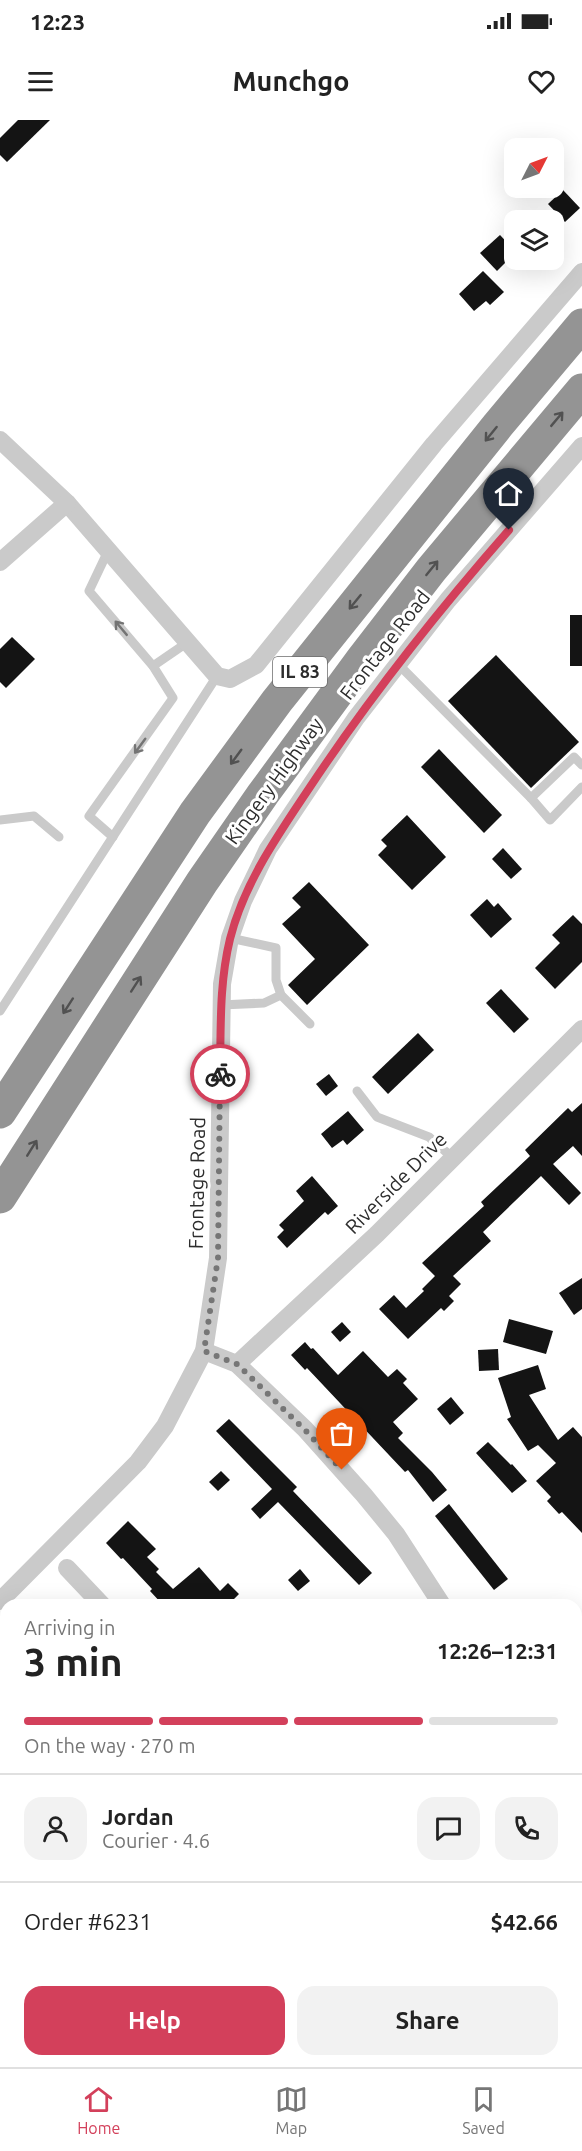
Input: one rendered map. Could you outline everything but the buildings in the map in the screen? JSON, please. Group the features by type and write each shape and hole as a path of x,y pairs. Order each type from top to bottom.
{"highway":[{"name":"IL 83","path":"0,1112 195,813 277,701 491,434 582,325"},
{"name":"Kingery Highway","path":"0,1197 202,882 263,794 431,570 582,390"},
{"path":"0,1103 45,1040"}],"street":[{"path":"0,440 67,503 217,676 230,678 256,665 434,444 582,272"},
{"name":"Frontage Road","path":"2,1599 138,1462 165,1426 204,1351 218,1258 222,984 230,938 243,901 268,849 356,718 398,664 448,600 582,446"},
{"path":"0,562 67,503"},
{"name":"Riverside Drive","path":"237,1364 377,1234 582,1029"},
{"path":"204,1351 237,1364 305,1430 396,1534 438,1599"},
{"path":"67,1568 96,1599"}],"lane":[{"path":"108,551 89,591 153,666 173,698 88,816 113,837"},
{"path":"153,666 188,642"},
{"path":"398,664 550,820 582,788"},
{"path":"0,1011 217,676"},
{"path":"531,798 574,757 582,765"},
{"path":"0,820 33,816 59,837"},
{"path":"230,938 276,948 276,980 281,995 310,1024"},
{"path":"221,1005 264,1003 281,995"},
{"path":"357,1091 377,1117 429,1137 453,1158"}],"way so far":[{"path":"220,1074 218,1258 204,1351 237,1364 305,1430 342,1470"}],"route":[{"path":"220,1074 222,984 230,938 243,901 268,849 356,718 448,600 509,530"}]}
